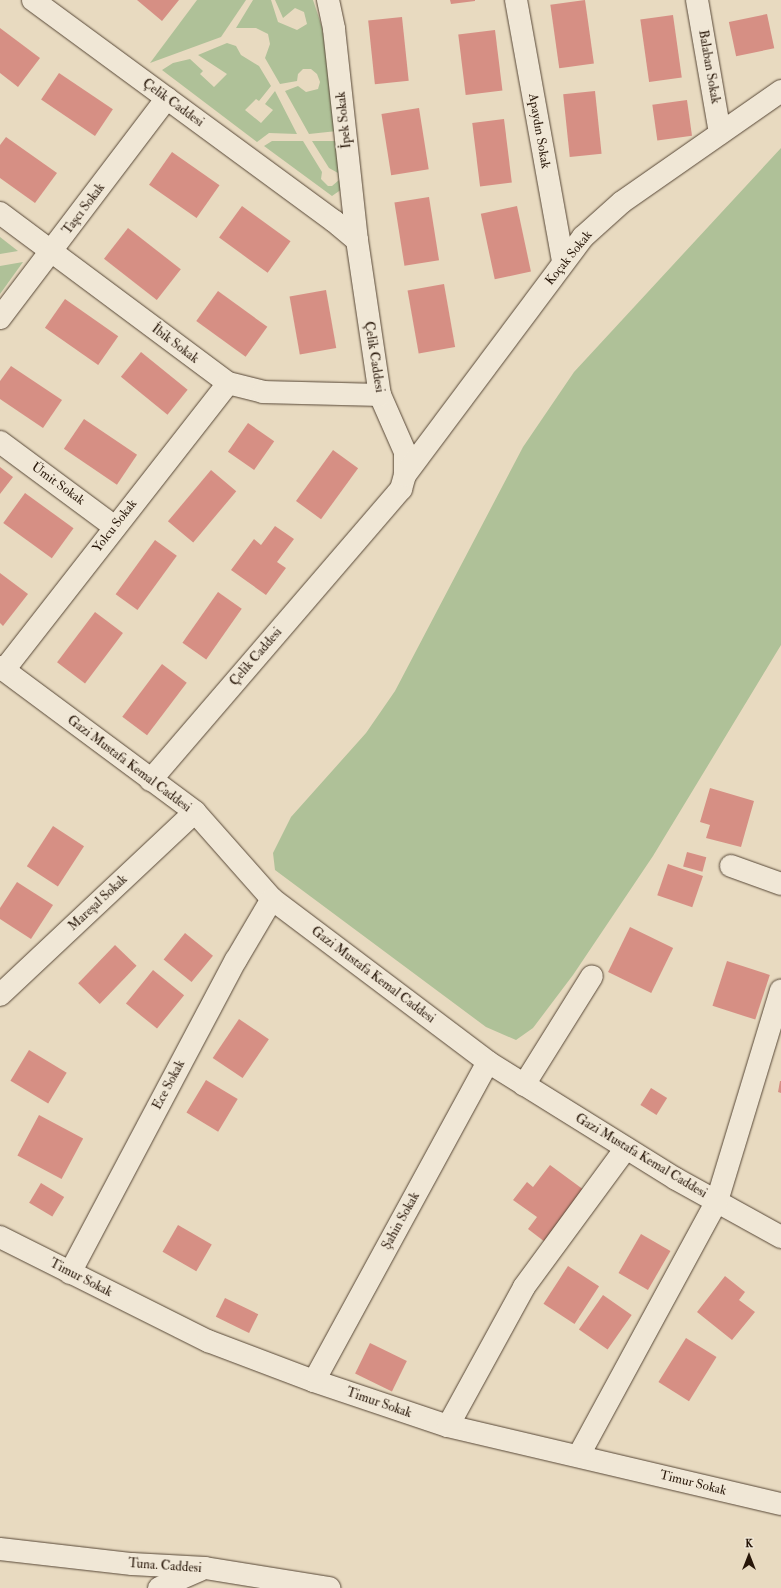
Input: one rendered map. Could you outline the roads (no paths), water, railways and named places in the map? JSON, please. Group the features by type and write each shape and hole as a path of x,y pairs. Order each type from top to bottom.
{"street":[{"name":"Çelik Caddesi","path":"33,0 334,221 357,240 380,395 405,452 405,475 401,489 151,780"},
{"name":"İpek Sokak","path":"328,0 334,29 357,240"},
{"name":"Apaydın Sokak","path":"516,0 563,261"},
{"name":"Balaban Sokak","path":"697,0 720,133"},
{"name":"Koçak Sokak","path":"405,475 563,261 583,238 622,202 781,91"},
{"name":"Taşcı Sokak","path":"0,318 52,252 167,98"},
{"name":"İbik Sokak","path":"0,213 228,383 263,392 380,395"},
{"name":"Yolcu Sokak","path":"2,669 228,383"},
{"name":"Ümit Sokak","path":"0,442 115,527"},
{"name":"Gazi Mustafa Kemal Caddesi","path":"2,669 195,812 272,899 488,1062 626,1148 781,1236"},
{"name":"Mareşal Sokak","path":"0,994 195,812"},
{"path":"731,866 781,884"},
{"name":"Ece Sokak","path":"70,1273 236,960 272,899"},
{"path":"524,1085 592,976"},
{"path":"579,1455 717,1201 774,1037 781,990"},
{"name":"Şahin Sokak","path":"314,1381 488,1062"},
{"path":"448,1426 524,1287 626,1148"},
{"name":"Timur Sokak","path":"0,1237 208,1341 314,1381 448,1426 579,1455 781,1504"},
{"name":"Tuna. Caddesi","path":"0,1549 132,1564 205,1568 329,1588"},
{"path":"159,1588 205,1568"}]}
